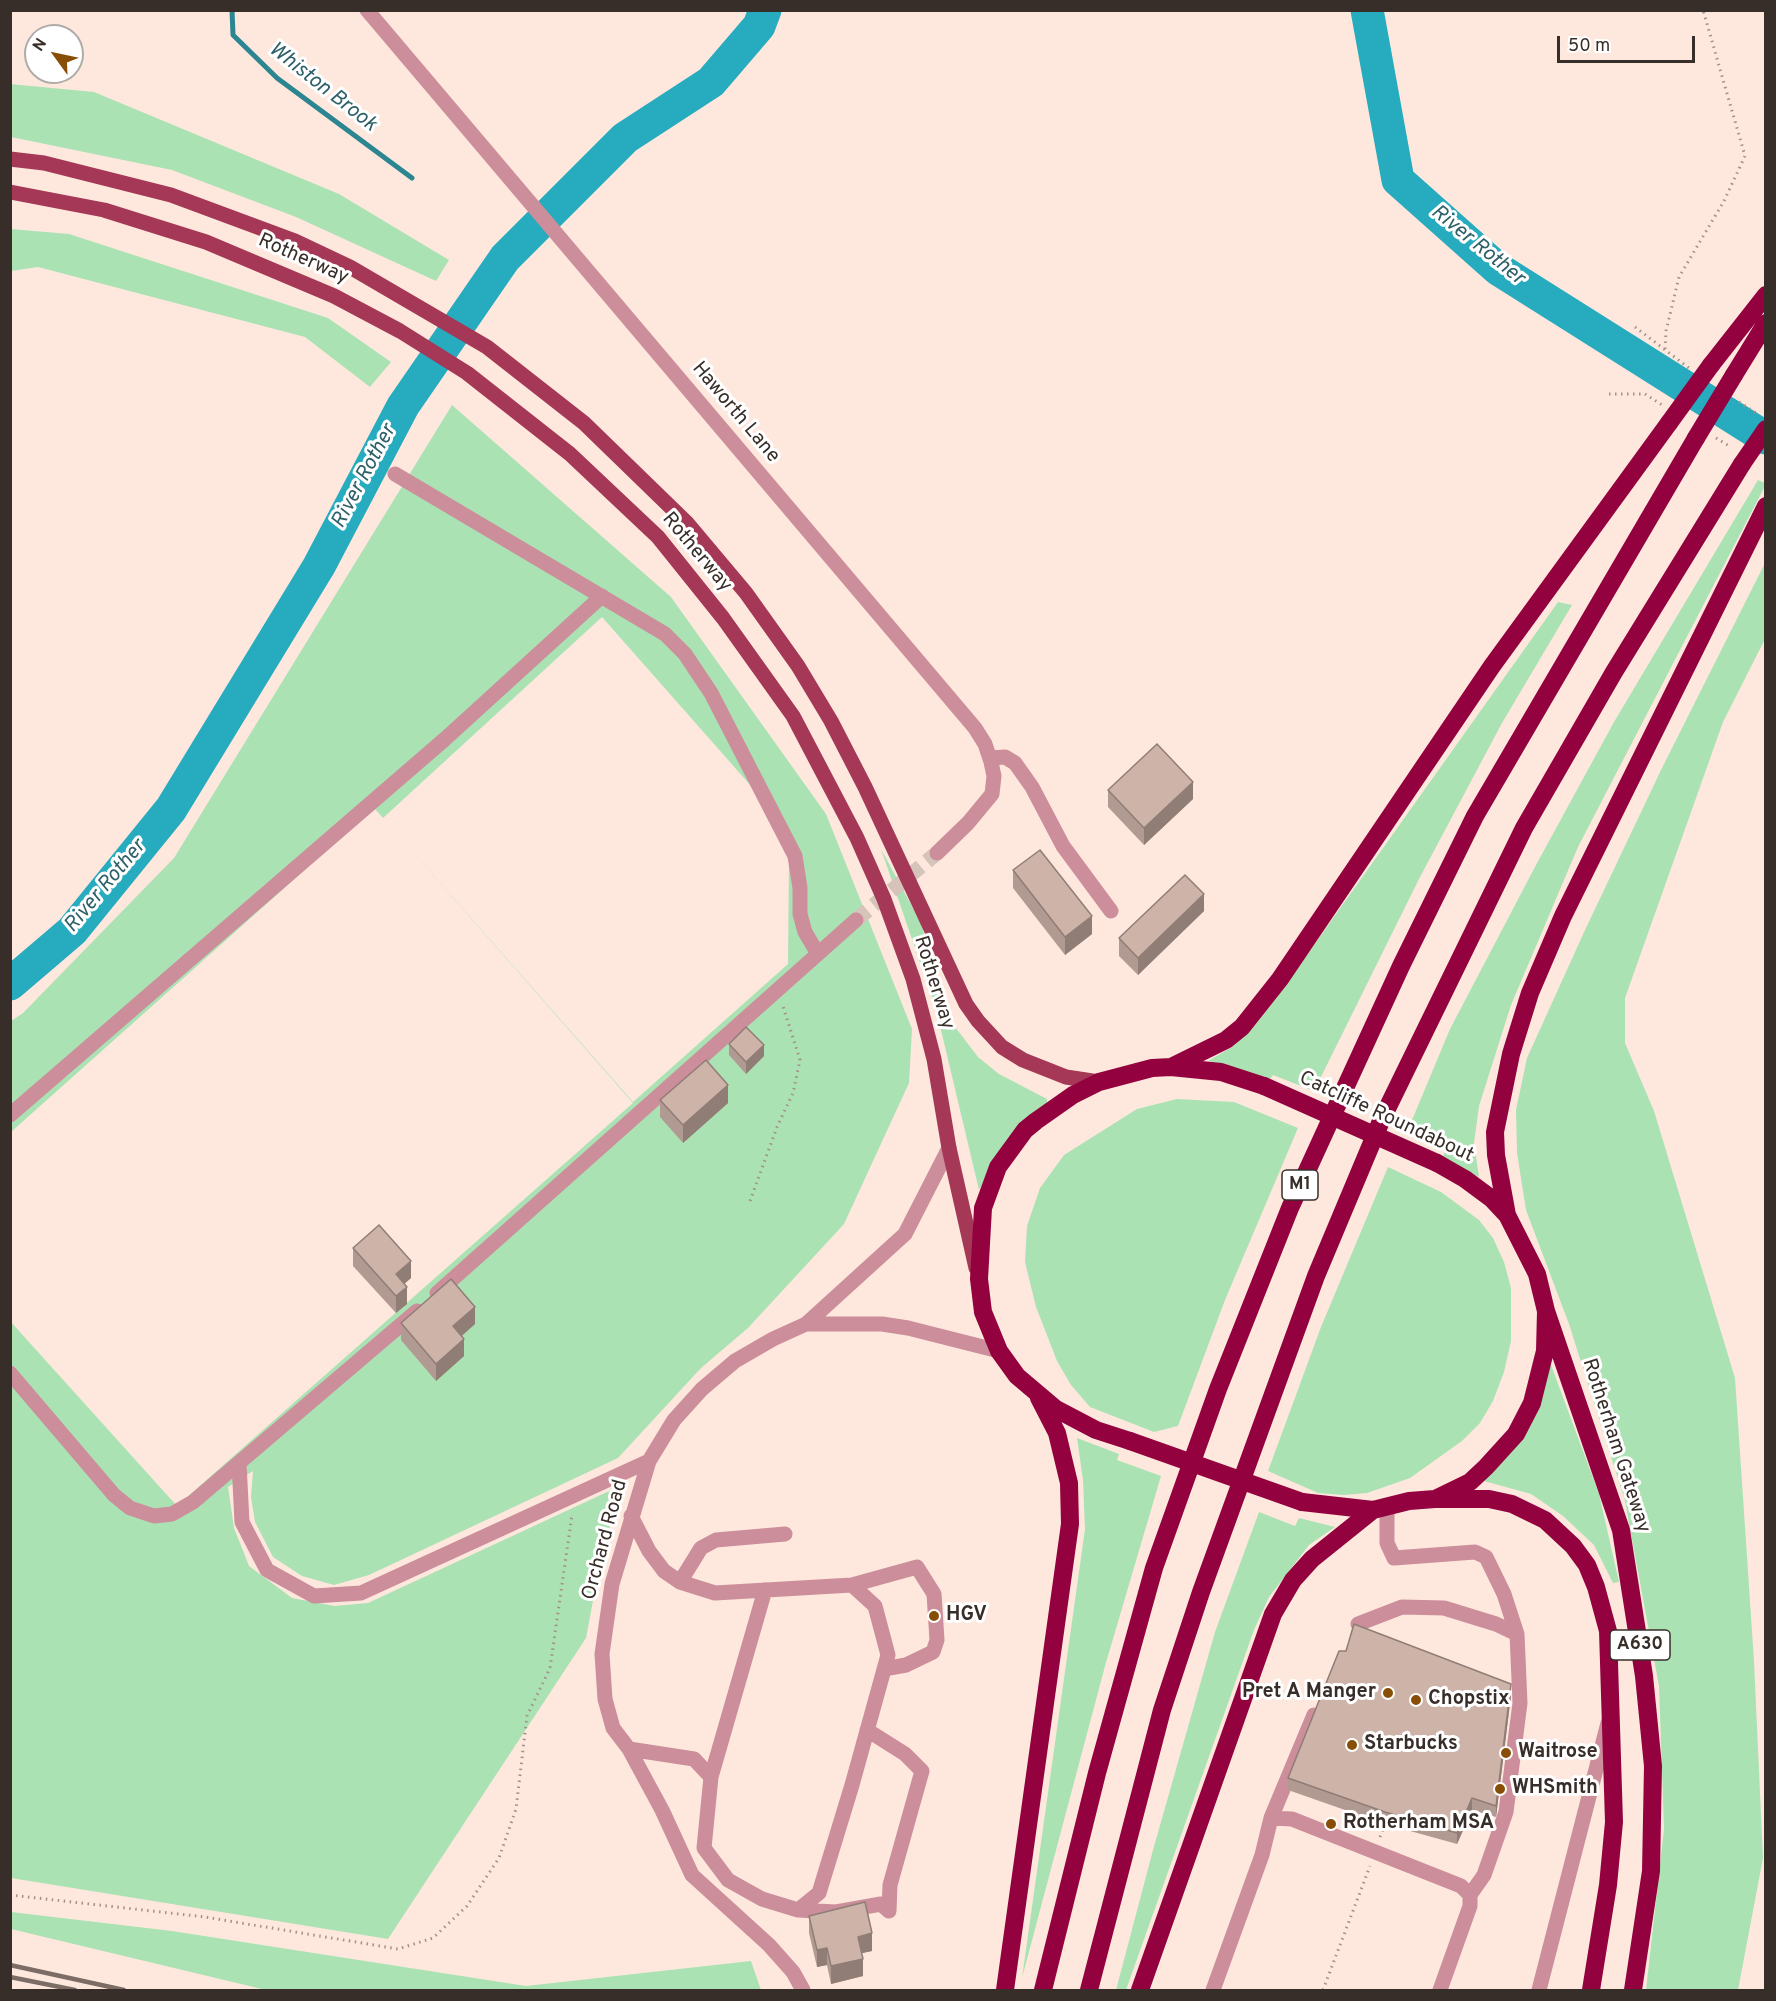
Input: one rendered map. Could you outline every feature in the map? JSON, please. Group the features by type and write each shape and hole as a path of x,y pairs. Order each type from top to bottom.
{"highway":[{"path":"1171,1067 1226,1040 1242,1027 1280,979 1492,666 1711,365 1766,295"},
{"name":"M1","path":"1043,1990 1097,1773 1154,1568 1218,1389 1290,1208 1401,966 1475,816 1696,438 1766,323"},
{"name":"M1","path":"1089,1990 1162,1710 1201,1592 1316,1276 1381,1121 1524,828 1614,672 1766,429"},
{"path":"1507,1215 1496,1155 1495,1132 1511,1054 1530,993 1563,916 1766,507"},
{"name":"Catcliffe Roundabout","path":"1171,1067 1221,1072 1264,1086 1437,1163 1465,1179 1492,1199 1507,1215 1537,1274 1546,1311 1545,1351 1539,1381 1532,1403 1516,1434 1470,1482 1435,1499 1380,1508 1302,1502 1096,1430 1056,1409 1037,1394 1017,1376 999,1351 982,1312 979,1279 983,1208 998,1167 1025,1130 1073,1095 1099,1082 1152,1068 1171,1067"},
{"name":"Rotherham Gateway","path":"1546,1311 1621,1530 1644,1676 1653,1766 1650,1871 1634,1990"},
{"path":"1005,1990 1070,1524 1070,1482 1057,1433 1037,1394"},
{"name":"A630","path":"1435,1499 1489,1499 1512,1504 1545,1520 1573,1546 1587,1565 1603,1608 1608,1631 1612,1708 1614,1822 1608,1885 1591,1990"},
{"path":"1140,1990 1273,1614 1293,1580 1312,1559 1380,1508"}],"main road":[{"name":"Rotherway","path":"10,159 53,166 205,207 295,241 350,267 416,303 487,347 612,448 688,524 746,593 798,666 831,720 966,1004 978,1021 1002,1047 1023,1060 1065,1077 1099,1082"},
{"name":"Rotherway","path":"10,192 104,210 206,242 334,296 400,331 467,373 570,454 658,537 723,618 793,716 857,838 885,899 913,979 934,1059 949,1148 979,1279"}],"lane":[{"name":"Haworth Lane","path":"367,10 975,728 990,758 994,776 992,794 968,823 937,853"},
{"path":"395,474 665,634 685,654 711,693 795,856 801,888 800,914 805,932 818,954"},
{"path":"10,1115 445,739 602,596"},
{"path":"990,758 1005,757 1015,764 1032,787 1063,846 1111,911"},
{"path":"10,1373 114,1495 130,1508 154,1516 172,1514 194,1502 393,1332 856,920"},
{"name":"Orchard Road","path":"803,1990 793,1972 769,1945 692,1875 662,1810 629,1749 613,1728 604,1699 603,1654 612,1584 649,1461 674,1420 702,1389 735,1362 773,1339 806,1324 905,1234 949,1148"},
{"name":"Orchard Road","path":"806,1324 882,1324 908,1328 999,1351"},
{"path":"239,1464 242,1522 267,1570 314,1596 361,1593 649,1461"},
{"path":"1380,1508 1387,1543 1394,1558 1475,1552 1486,1557 1504,1594 1517,1634 1520,1703 1506,1812 1484,1875 1470,1895 1470,1906 1440,1990"},
{"path":"631,1516 649,1551 664,1571 680,1582 715,1593 852,1585 917,1567 934,1594 938,1640 933,1652 906,1665 884,1669"},
{"path":"680,1582 701,1548 716,1540 785,1534"},
{"path":"798,1910 819,1893 888,1655 875,1606 852,1585"},
{"path":"765,1590 711,1777 704,1848 728,1880 762,1899 798,1910 836,1912 881,1904 889,1911 890,1885 922,1771 905,1754 867,1730"},
{"path":"1358,1624 1402,1607 1444,1608 1496,1624 1517,1634"},
{"path":"1213,1990 1262,1855 1271,1818 1319,1704"},
{"path":"1539,1990 1612,1708"},
{"path":"629,1749 694,1759 711,1777"},
{"path":"1271,1818 1292,1819 1461,1886 1470,1895"}],"path":[{"path":"1665,349 1666,331 1679,277 1724,201 1745,156 1702,10"},
{"path":"750,1201 777,1127 793,1093 800,1060 778,990"},
{"path":"10,1896 205,1917 398,1949 433,1938 468,1906 499,1858 516,1809 527,1716 550,1668 575,1495"},
{"path":"1323,1990 1385,1824"}],"green space":[{"path":"10,84 94,92 339,194 449,260 436,281 296,217 172,170 11,137"},
{"path":"11,229 69,234 328,318 391,362 370,387 305,337 38,267 11,271"},
{"path":"452,405 671,597 826,814 912,1029 909,1083 844,1224 748,1328 701,1368 618,1458 369,1575 334,1585 302,1576 273,1557 255,1522 251,1497 253,1471 228,1487 234,1528 249,1566 292,1598 335,1606 368,1603 620,1486 599,1569 586,1638 388,1939 11,1878 10,1321 177,1506 633,1103 374,808 11,1132 11,1021 23,1013 174,858","holes":["602,617 759,795 789,857 788,964 633,1102 383,818"]},
{"path":"1758,480 1765,483 1765,486 1578,847 1511,1005 1479,1106 1474,1143 1479,1177 1442,1159 1445,1151 1407,1132 1450,1029 1536,865 1614,722"},
{"path":"1765,563 1765,639 1723,722 1625,998 1625,1043 1654,1111 1735,1378 1754,1661 1763,1858 1738,1990 1646,1990 1664,1829 1659,1686 1625,1501 1569,1324 1526,1210 1517,1153 1516,1110 1527,1058 1585,930 1661,770"},
{"path":"1558,602 1572,605 1502,723 1419,879 1314,1091 1273,1075 1268,1082 1239,1069 1208,1061 1232,1047 1252,1029 1277,997"},
{"path":"881,849 922,925 932,976 949,1019 978,1057 999,1074 1047,1099 1047,1103 999,1155 979,1190 936,1009"},
{"path":"1177,1099 1234,1102 1298,1128 1225,1300 1178,1426 1154,1432 1090,1407 1071,1385 1057,1361 1036,1307 1025,1262 1027,1226 1040,1188 1064,1155 1137,1109"},
{"path":"1388,1167 1441,1192 1479,1220 1493,1238 1504,1262 1511,1288 1511,1341 1504,1372 1493,1401 1480,1423 1462,1441 1410,1478 1367,1493 1344,1495 1318,1493 1268,1471 1321,1327"},
{"path":"1551,1365 1599,1494 1619,1582 1613,1583 1594,1545 1563,1516 1531,1494 1484,1481"},
{"path":"1077,1438 1119,1454 1117,1460 1161,1476 1105,1666 1022,1978 1085,1529 1083,1480"},
{"path":"1259,1512 1295,1526 1299,1518 1335,1527 1309,1545 1269,1597 1254,1630 1126,1990 1116,1990 1215,1632"},
{"path":"11,1912 172,1931 526,1986 751,1961 761,1990 266,1990 11,1929"}],"building":[{"path":"1157,744 1193,782 1144,828 1108,790"},
{"path":"1040,850 1092,916 1065,937 1013,870"},
{"path":"1185,875 1204,894 1138,958 1119,938"},
{"path":"746,1027 764,1045 746,1062 729,1044"},
{"path":"706,1060 728,1085 683,1125 660,1100"},
{"path":"379,1225 411,1261 396,1274 407,1287 396,1296 353,1248"},
{"path":"451,1279 475,1307 453,1326 464,1339 436,1364 401,1323"},
{"path":"1354,1624 1511,1684 1496,1806 1472,1798 1457,1833 1385,1812 1288,1778 1339,1651 1346,1651"},
{"path":"865,1902 872,1933 858,1937 863,1959 831,1966 827,1948 817,1950 809,1916"}],"waterway":[{"name":"Whiston Brook","path":"232,10 233,35 277,78 412,178"},
{"name":"River Rother","path":"10,984 72,931 171,809 319,566 403,406 505,258 625,138 711,82 759,26 765,10"},
{"name":"River Rother","path":"1367,10 1398,180 1498,269 1766,438"}],"tunnel":[{"path":"856,920 937,853"}],"railway":[{"path":"10,1965 124,1990"},
{"path":"10,1977 75,1990"}],"place":[{"name":"HGV","path":"934,1616"},
{"name":"Pret A Manger","path":"1388,1693"},
{"name":"Chopstix","path":"1416,1700"},
{"name":"Starbucks","path":"1352,1745"},
{"name":"Waitrose","path":"1506,1753"},
{"name":"WHSmith","path":"1500,1789"},
{"name":"Rotherham MSA","path":"1331,1824"}]}
